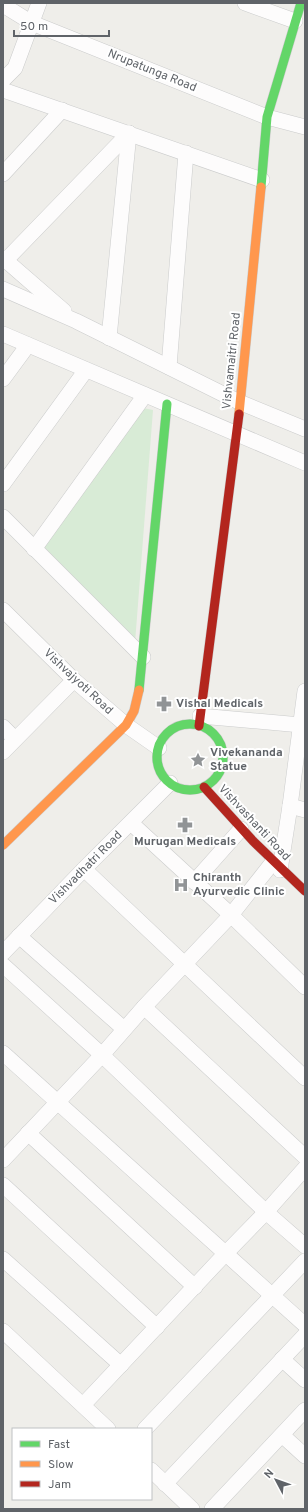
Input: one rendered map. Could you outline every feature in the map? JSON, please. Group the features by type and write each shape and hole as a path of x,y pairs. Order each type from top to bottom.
{"street":[{"path":"3,80 15,68 39,3"},
{"path":"245,3 295,21"},
{"name":"Vishvamaitri Road","path":"200,721 237,433 267,117 301,3"},
{"name":"Nrupatunga Road","path":"3,5 32,23 267,117 305,127"},
{"path":"3,90 128,132 262,180"},
{"path":"3,174 62,110"},
{"path":"76,321 4,259 128,132"},
{"path":"109,338 128,132"},
{"path":"169,367 186,153"},
{"path":"3,289 76,321 239,402 305,429"},
{"path":"3,334 305,463"},
{"path":"3,379 28,345"},
{"path":"3,484 86,370"},
{"path":"34,549 146,395"},
{"path":"3,846 126,725 134,711 139,693 143,657 167,404"},
{"path":"6,527 34,549 143,657"},
{"name":"Vishvajyoti Road","path":"3,610 74,680 126,725 159,748"},
{"path":"3,752 74,680"},
{"path":"6,1150 28,1134 277,866 290,806 305,691"},
{"path":"200,721 219,740 223,751 223,762 220,772 213,781 204,787 194,790 183,790 173,786 165,779 160,770 157,759 163,738 171,731 181,726 200,721 301,725"},
{"path":"3,727 15,739"},
{"name":"Vishvadhatri Road","path":"3,953 170,783"},
{"name":"Vishvashanti Road","path":"204,787 241,829 277,866 305,891"},
{"path":"290,806 305,810"},
{"path":"131,823 194,882 231,914 305,987"},
{"path":"194,882 241,829"},
{"path":"84,870 305,1078"},
{"path":"19,936 124,1029"},
{"path":"3,965 102,1055 266,1212 305,1246"},
{"path":"144,1008 305,1157"},
{"path":"3,1053 305,1326"},
{"path":"28,1134 194,1287"},
{"path":"83,1405 266,1212 305,1168"},
{"path":"3,1185 157,1327"},
{"path":"3,1258 121,1365"},
{"path":"146,1428 305,1261"},
{"path":"3,1331 107,1428"},
{"path":"165,1484 305,1334"},
{"path":"282,1359 305,1380"},
{"path":"212,1509 305,1410"},
{"path":"282,1435 305,1456"},
{"path":"152,1471 192,1509"}],"green space":[{"path":"143,408 153,410 135,643 44,547"}],"traffic: fast":[{"path":"261,187 267,117 301,3"},
{"path":"139,690 167,404"},
{"path":"190,724 203,727 213,734 220,744 223,757 220,770 213,780 203,787 190,790 177,787 167,780 160,770 157,757 160,744 167,734 177,727 190,724"}],"traffic: slow":[{"path":"239,414 261,187"},
{"path":"3,845 126,725 134,711 139,690"}],"traffic: jam":[{"path":"199,726 239,414"},
{"path":"204,787 253,841 305,891"}],"place":[{"name":"Vishal Medicals","path":"164,704"},
{"name":"Vivekananda Statue","path":"198,760"},
{"name":"Murugan Medicals","path":"185,825"},
{"name":"Chiranth Ayurvedic Clinic","path":"181,885"}]}
